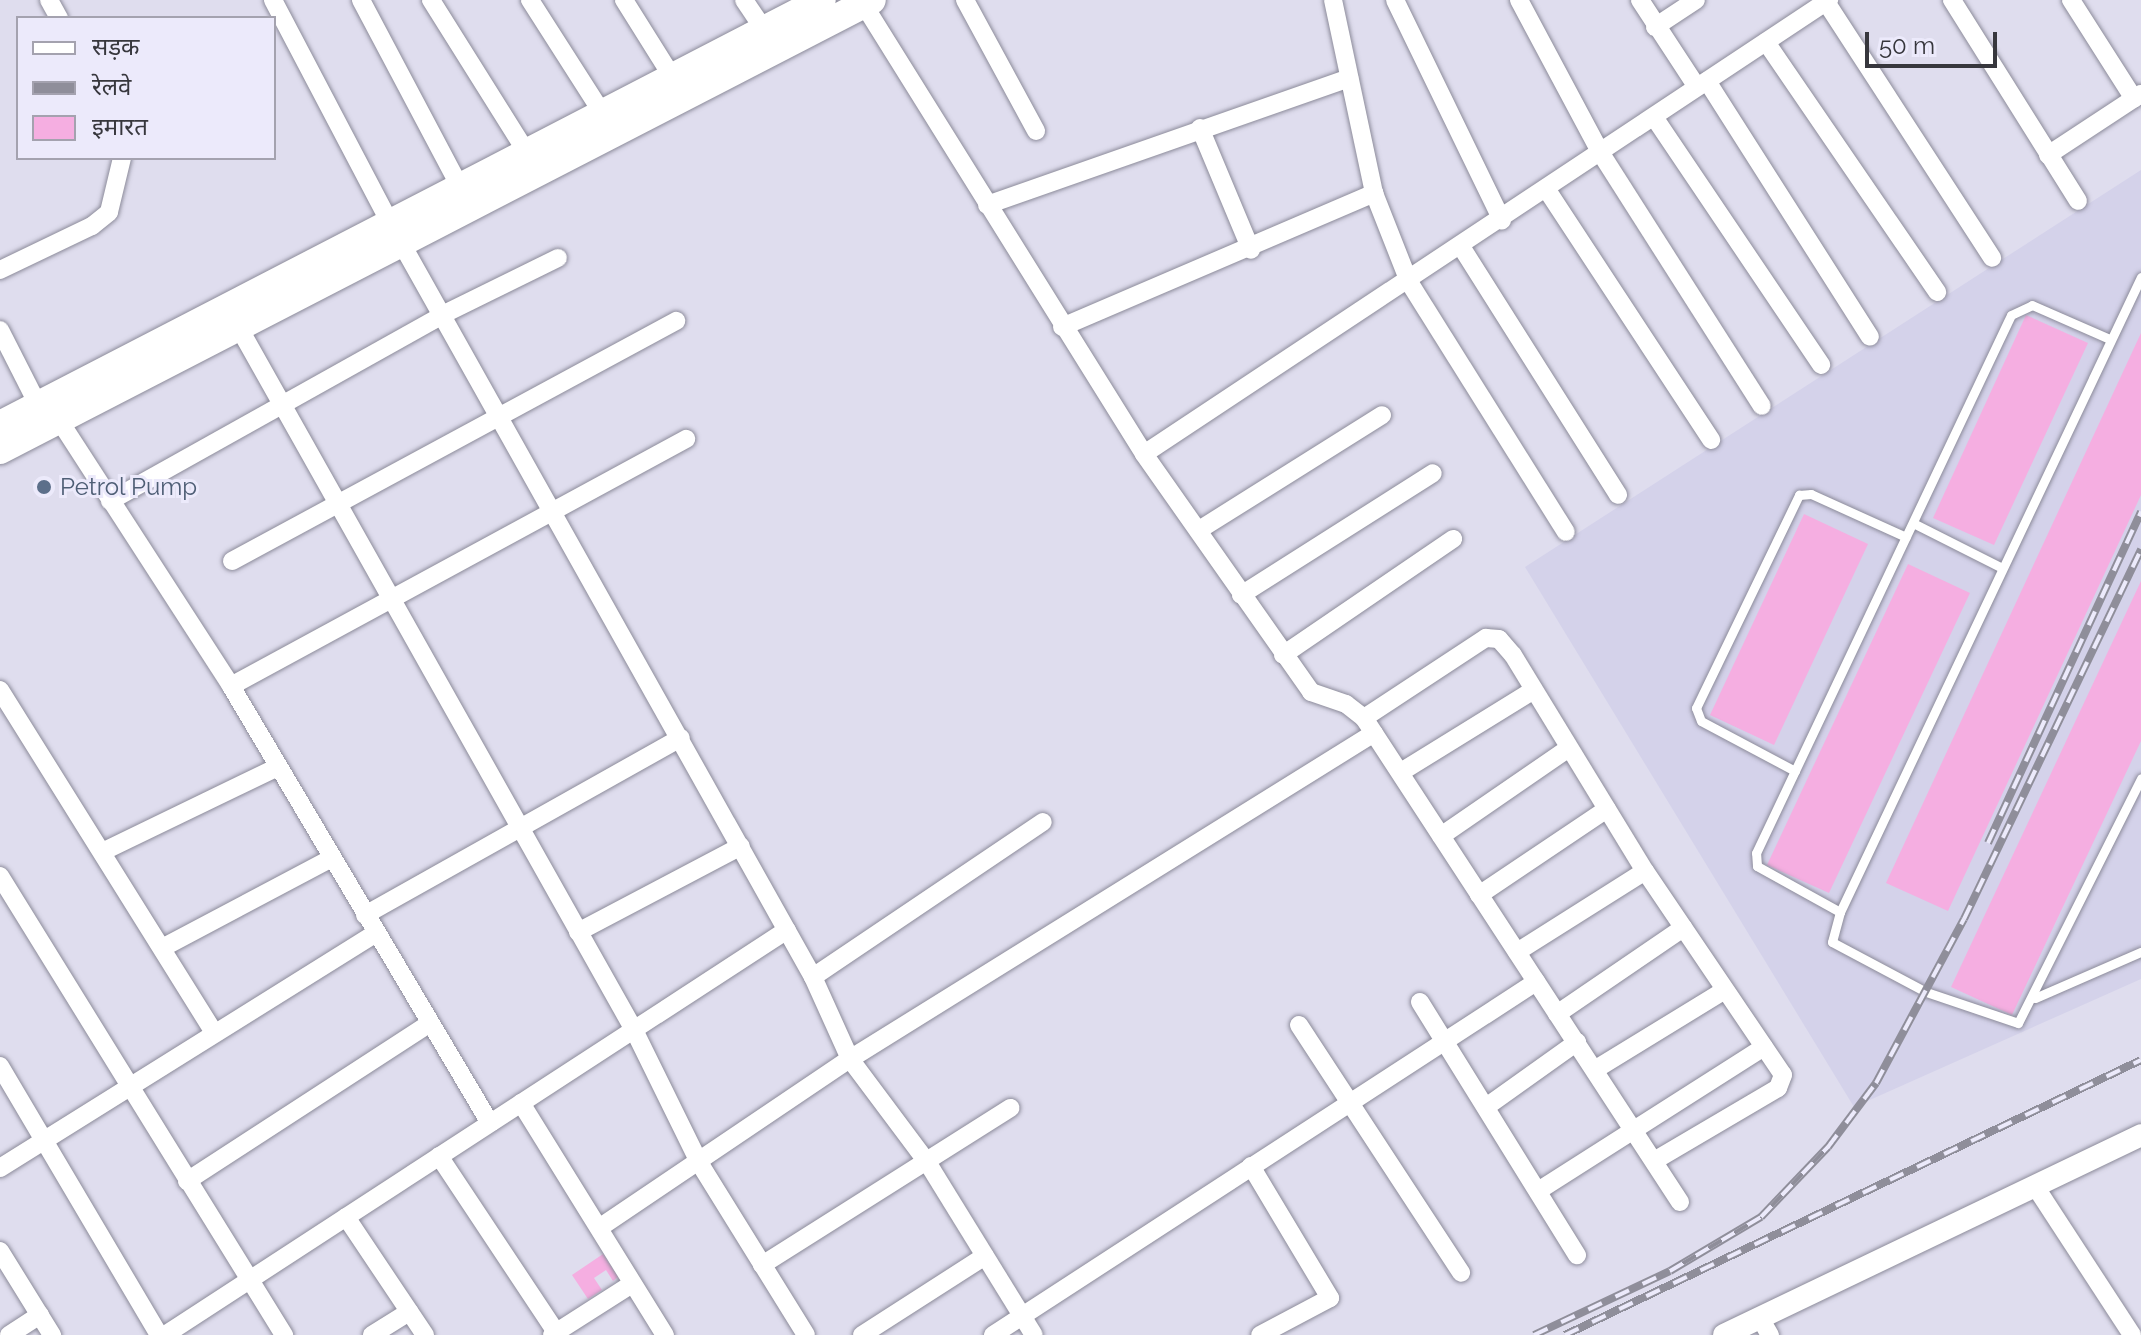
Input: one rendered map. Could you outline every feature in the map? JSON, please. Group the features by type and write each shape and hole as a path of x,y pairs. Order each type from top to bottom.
{"main road":[{"path":"0,425 48,412 238,326 396,232 460,187 822,0"},
{"path":"0,450 48,412 396,232 868,2"}],"street":[{"path":"273,0 396,232 555,508 813,977 850,1059 927,1162 1034,1335"},
{"path":"361,0 460,187"},
{"path":"431,0 527,153"},
{"path":"530,0 603,114"},
{"path":"624,0 673,78"},
{"path":"744,0 765,31"},
{"path":"965,0 1036,131"},
{"path":"1333,0 1374,193 1409,282 1566,532"},
{"path":"1395,0 1502,220"},
{"path":"1519,0 1600,152 1762,406"},
{"path":"1640,0 1655,27 1702,84 1870,337"},
{"path":"1655,27 1696,0"},
{"path":"1952,0 2078,201"},
{"path":"2048,155 2137,96 2071,0"},
{"path":"1144,454 1462,248 1766,42 1805,6 1827,1 1992,258"},
{"path":"868,2 987,205 1144,454 1283,655 1316,697 1346,704 1369,726 1634,1126 1680,1202"},
{"path":"1766,42 1937,292"},
{"path":"987,205 1349,78"},
{"path":"1654,117 1821,365"},
{"path":"1200,128 1251,250"},
{"path":"0,270 109,212 122,160"},
{"path":"1547,190 1711,440"},
{"path":"1062,327 1251,250 1374,193"},
{"path":"1462,248 1618,495"},
{"path":"110,501 280,403 444,314 558,258"},
{"path":"232,561 676,321"},
{"path":"238,326 634,1030 700,1164 806,1335"},
{"path":"0,330 48,412 231,686 490,1123"},
{"path":"1199,530 1382,415"},
{"path":"231,686 686,439"},
{"path":"1241,595 1433,473"},
{"path":"1283,655 1453,539"},
{"path":"602,1226 700,1164 850,1059 1369,726 1489,637 1506,646 1645,871 1783,1075 1782,1085 1656,1160"},
{"path":"0,690 214,1033"},
{"path":"1401,772 1534,690"},
{"path":"365,915 681,738"},
{"path":"1441,836 1569,748"},
{"path":"102,852 278,767"},
{"path":"1479,895 1607,809"},
{"path":"813,977 1043,822"},
{"path":"578,932 741,846"},
{"path":"162,948 332,858"},
{"path":"1517,952 1645,871"},
{"path":"0,876 247,1281 284,1335"},
{"path":"1557,1014 1683,928"},
{"path":"0,1066 162,1335 787,930"},
{"path":"0,1168 376,933"},
{"path":"993,1335 1536,982"},
{"path":"1596,1069 1725,990"},
{"path":"1420,1002 1577,1255"},
{"path":"187,1181 430,1023"},
{"path":"1299,1025 1461,1273"},
{"path":"1486,1107 1577,1042"},
{"path":"1538,1191 1634,1126 1764,1047"},
{"path":"521,1103 602,1226 632,1284 665,1335"},
{"path":"762,1265 1010,1108"},
{"path":"1724,1335 1765,1326 2035,1186 2141,1135"},
{"path":"439,1156 554,1334 632,1284"},
{"path":"1251,1166 1330,1298 1260,1335"},
{"path":"2035,1186 2132,1335"},
{"path":"346,1217 425,1335"},
{"path":"862,1335 985,1256"},
{"path":"3,1262 52,1335"},
{"path":"372,1335 409,1312"},
{"path":"9,1335 40,1315"}],"lane":[{"path":"2141,277 1840,912 1834,945 1926,992 2011,1025 2035,998 2141,778"},
{"path":"1840,912 1755,864 1795,771 2018,308 2032,305 2110,339"},
{"path":"1795,771 1696,716 1729,638 1799,495 1811,494 1906,537"},
{"path":"1913,523 2002,568"},
{"path":"2035,998 2141,952"}],"shaded area":[{"path":"2141,170 2141,979 1854,1107 1525,567"}],"building":[{"path":"2026,315 2088,343 1994,545 1933,518"},
{"path":"2141,333 2141,495 1948,911 1886,883"},
{"path":"1804,514 1868,544 1774,745 1710,715"},
{"path":"1908,564 1970,593 1829,893 1767,865"},
{"path":"2141,581 2141,741 2012,1015 1951,987"},
{"path":"603,1254 618,1277 613,1281 606,1270 594,1278 602,1290 588,1299 572,1275"}],"railway":[{"path":"1988,843 2141,512"},
{"path":"1534,1335 1670,1271 1761,1217 1828,1147 1876,1083 1964,919 2141,549"},
{"path":"1565,1335 2141,1060"}],"place":[{"name":"Petrol Pump","path":"44,487"}]}
